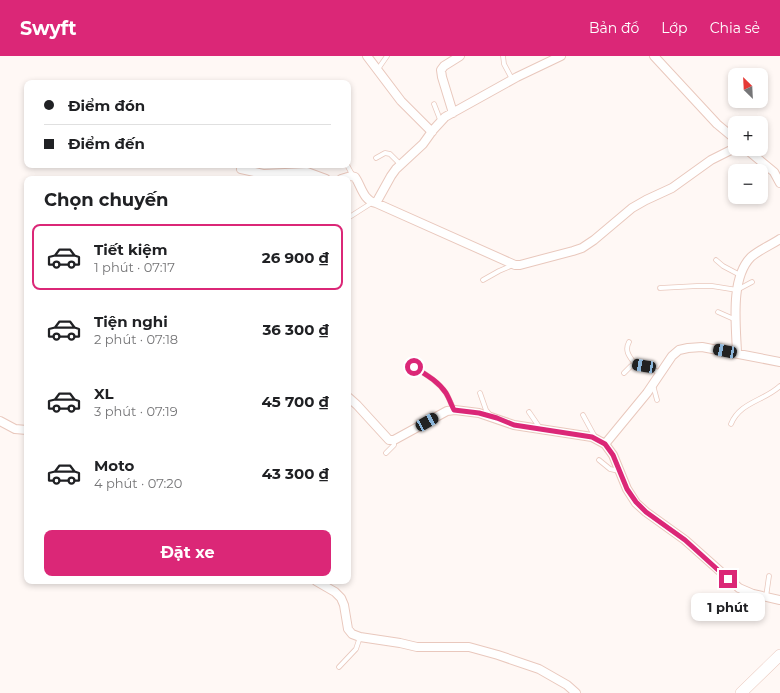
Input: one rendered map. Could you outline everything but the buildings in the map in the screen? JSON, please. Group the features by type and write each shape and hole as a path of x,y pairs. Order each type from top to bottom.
{"street":[{"path":"367,56 401,100 432,132"},
{"path":"453,113 441,70 444,66 460,56"},
{"path":"374,202 391,176 423,144 445,117 512,80 561,56"},
{"path":"654,56 717,124 728,133"},
{"path":"353,176 357,180 367,198 374,202 515,265 520,265 582,248 594,240 632,208 672,188 711,160 728,152"},
{"path":"755,156 774,172 780,183"},
{"path":"279,176 305,168 320,176"},
{"path":"241,169 247,172 271,176"},
{"path":"737,354 737,290 740,275 751,257 780,239"},
{"path":"605,444 652,385 672,356 679,350 702,347 780,362"},
{"path":"351,400 390,440 394,440 447,411 454,410 492,416 514,425 592,437 605,444 613,455 627,489 636,502 646,512 685,540 739,588 753,594 780,600"},
{"path":"0,421 15,429 24,430"},
{"path":"321,584 335,592 341,598 344,605 348,629 352,634 400,643 417,648 469,647 539,668 567,685 576,693"},
{"path":"741,693 780,655"}],"lane":[{"path":"377,70 387,56"},
{"path":"503,56 504,64 512,80"},
{"path":"434,104 441,122"},
{"path":"376,158 385,153 390,154 401,165"},
{"path":"349,168 353,176"},
{"path":"351,216 374,202"},
{"path":"716,260 722,266 740,275"},
{"path":"483,280 499,271 515,265"},
{"path":"660,288 712,286 737,290 752,282"},
{"path":"718,312 736,320"},
{"path":"629,342 627,352 635,364"},
{"path":"624,373 635,364 660,373"},
{"path":"414,367 440,386 446,393 454,410"},
{"path":"652,385 656,400"},
{"path":"731,424 734,416 741,409 780,386"},
{"path":"480,393 486,410 492,416"},
{"path":"529,412 541,429"},
{"path":"583,415 596,439"},
{"path":"386,453 394,445 394,440"},
{"path":"599,460 610,469 619,471"},
{"path":"766,597 769,576"},
{"path":"340,667 356,649 360,636"}],"route":[{"path":"414,367 440,386 446,393 454,410 479,413 514,425 592,437 605,444 613,455 627,489 636,502 646,512 685,540 728,579"}]}
